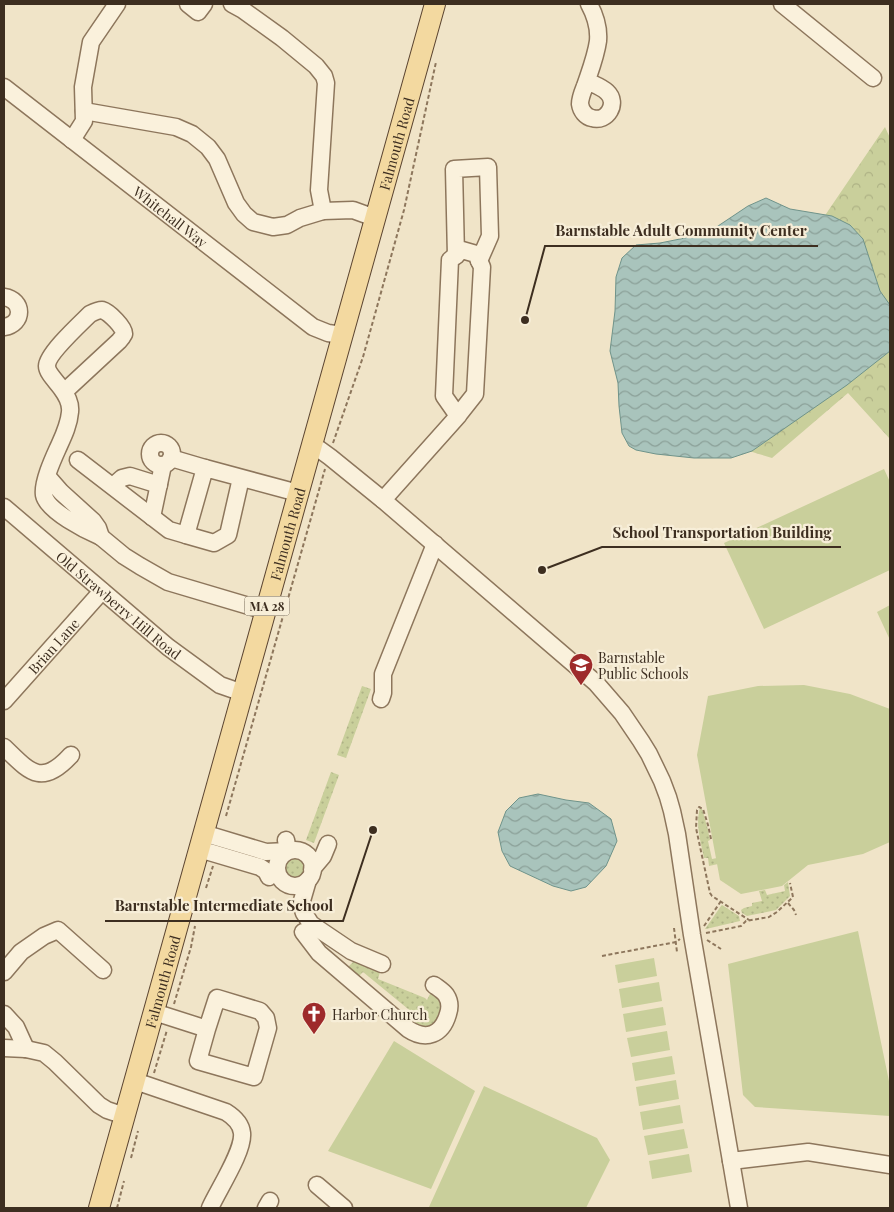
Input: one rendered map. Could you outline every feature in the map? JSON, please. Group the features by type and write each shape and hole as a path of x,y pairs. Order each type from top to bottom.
{"main road":[{"name":"Falmouth Road","path":"99,1208 132,1120 143,1084 206,845 243,693 435,4"}],"street":[{"path":"72,140 84,121 83,87 91,42 118,4"},
{"path":"188,4 198,12 204,4"},
{"path":"232,4 244,10 282,38 316,66 324,76 326,83 320,190 324,211"},
{"path":"586,81 598,41 596,22 589,4"},
{"path":"782,4 873,78"},
{"name":"Whitehall Way","path":"4,87 313,327 328,333 342,335"},
{"path":"84,111 176,127 192,134 208,147 217,159 236,203 244,214 254,222 273,227 287,225 300,218 324,211 353,210 375,218"},
{"path":"456,256 454,169 488,167 490,236 479,261"},
{"path":"384,500 458,416 475,394 482,267 476,254 462,250 450,260 444,396 458,416"},
{"path":"4,297 14,301 19,313 15,322 10,326 4,327"},
{"path":"64,392 123,336 123,328 110,314 103,310 90,314 59,346 49,360 48,371 64,392 68,397 70,411 66,431 47,476 61,492 94,521 101,537 124,556 140,566 168,582 266,611"},
{"path":"312,444 384,500 605,693 637,735 656,768 668,797 674,820 739,1208"},
{"path":"78,460 169,530 214,544 228,535 241,478"},
{"path":"152,517 159,485 167,461 205,468 298,493"},
{"path":"186,535 205,468"},
{"path":"112,486 122,478 130,476 159,485"},
{"name":"Old Strawberry Hill Road","path":"4,506 168,647 220,685 243,693"},
{"path":"381,700 383,674 435,544"},
{"name":"Brian Lane","path":"4,701 102,591"},
{"path":"4,747 25,767 38,773 54,769 71,755"},
{"path":"206,845 260,866 272,876 292,885 298,885 303,884 310,875 328,844"},
{"path":"206,845 266,852 287,846 306,854 312,863 301,904 311,924 351,951 382,964"},
{"path":"272,876 279,876 277,865 287,846"},
{"path":"4,972 21,952 44,936 58,930 103,970"},
{"path":"304,932 319,953 408,1029 418,1035 426,1036 442,1027 449,1011 449,1000 434,985"},
{"path":"217,998 260,1011 266,1018 268,1028 254,1077 198,1062 207,1029 217,998"},
{"path":"4,1014 16,1027 26,1049"},
{"path":"162,1015 207,1029"},
{"path":"4,1048 26,1049 44,1053 99,1105 132,1120"},
{"path":"143,1084 226,1112 237,1120 241,1126 240,1149 210,1208"},
{"path":"731,1161 808,1152 890,1165"},
{"path":"317,1185 344,1208"}],"path":[{"path":"226,815 329,456 363,357 404,210 437,60"},
{"path":"711,839 703,809 699,807 697,810 696,828 709,891 712,896 750,920"},
{"path":"203,895 206,845"},
{"path":"699,934 741,926 746,921 769,917 793,897 790,883"},
{"path":"703,928 720,901"},
{"path":"787,902 796,915"},
{"path":"143,1084 162,1015 191,947 196,920"},
{"path":"674,928 677,952"},
{"path":"705,938 721,949"},
{"path":"602,956 676,942"},
{"path":"130,1159 132,1120"},
{"path":"117,1208 125,1178"}],"green space":[{"path":"885,127 890,138 890,439 848,393 772,458 622,413 809,239"},
{"path":"884,469 890,482 890,570 764,629 724,543"},
{"path":"890,605 890,640 877,612"},
{"path":"804,685 850,694 890,709 890,842 863,854 808,865 782,886 741,894 720,880 697,755 708,696 758,686"},
{"path":"362,686 371,689 346,758 337,755"},
{"path":"331,772 339,775 314,843 306,840"},
{"path":"700,808 702,809 708,830 710,840 708,841 712,859 717,858 718,864 709,866 708,858 704,858 698,827"},
{"path":"294,858 301,861 304,868 301,875 294,878 287,875 284,868 287,861"},
{"path":"788,882 790,896 776,910 747,916 742,913 741,910 752,906 752,903 762,901 759,891 765,890 767,895 785,891 784,885"},
{"path":"721,906 739,916 740,921 705,929"},
{"path":"858,931 890,1086 890,1116 755,1107 743,1095 728,964"},
{"path":"654,958 657,976 618,983 615,965"},
{"path":"354,961 380,972 378,979 427,1000 431,992 442,1000 440,1020 426,1030 408,1020 413,1013 363,972 357,978 348,970 348,967"},
{"path":"659,982 662,1001 622,1008 619,989"},
{"path":"663,1007 666,1025 626,1032 623,1014"},
{"path":"667,1031 670,1050 631,1057 627,1038"},
{"path":"394,1041 475,1091 431,1189 328,1151"},
{"path":"672,1056 675,1074 635,1081 632,1063"},
{"path":"676,1080 679,1099 639,1106 636,1087"},
{"path":"484,1086 597,1138 610,1160 586,1208 429,1207"},
{"path":"680,1105 683,1123 643,1130 640,1112"},
{"path":"684,1129 688,1148 648,1155 644,1136"},
{"path":"689,1154 692,1172 652,1179 649,1161"}],"water":[{"path":"766,198 790,209 832,216 850,225 863,239 880,291 890,305 890,351 847,385 752,451 731,458 694,458 636,450 629,446 622,433 618,383 610,351 615,311 616,277 622,258 636,245 685,238 715,228 748,206"},
{"path":"538,794 589,803 611,819 617,841 606,866 586,887 571,891 553,886 510,866 502,851 498,832 506,811 519,798"}],"place":[{"name":"Barnstable Adult Community Center","path":"525,320"},
{"name":"School Transportation Building","path":"542,570"},
{"name":"Barnstable Public Schools","path":"581,686"},
{"name":"Barnstable Intermediate School","path":"373,830"},
{"name":"Harbor Church","path":"314,1035"}]}
